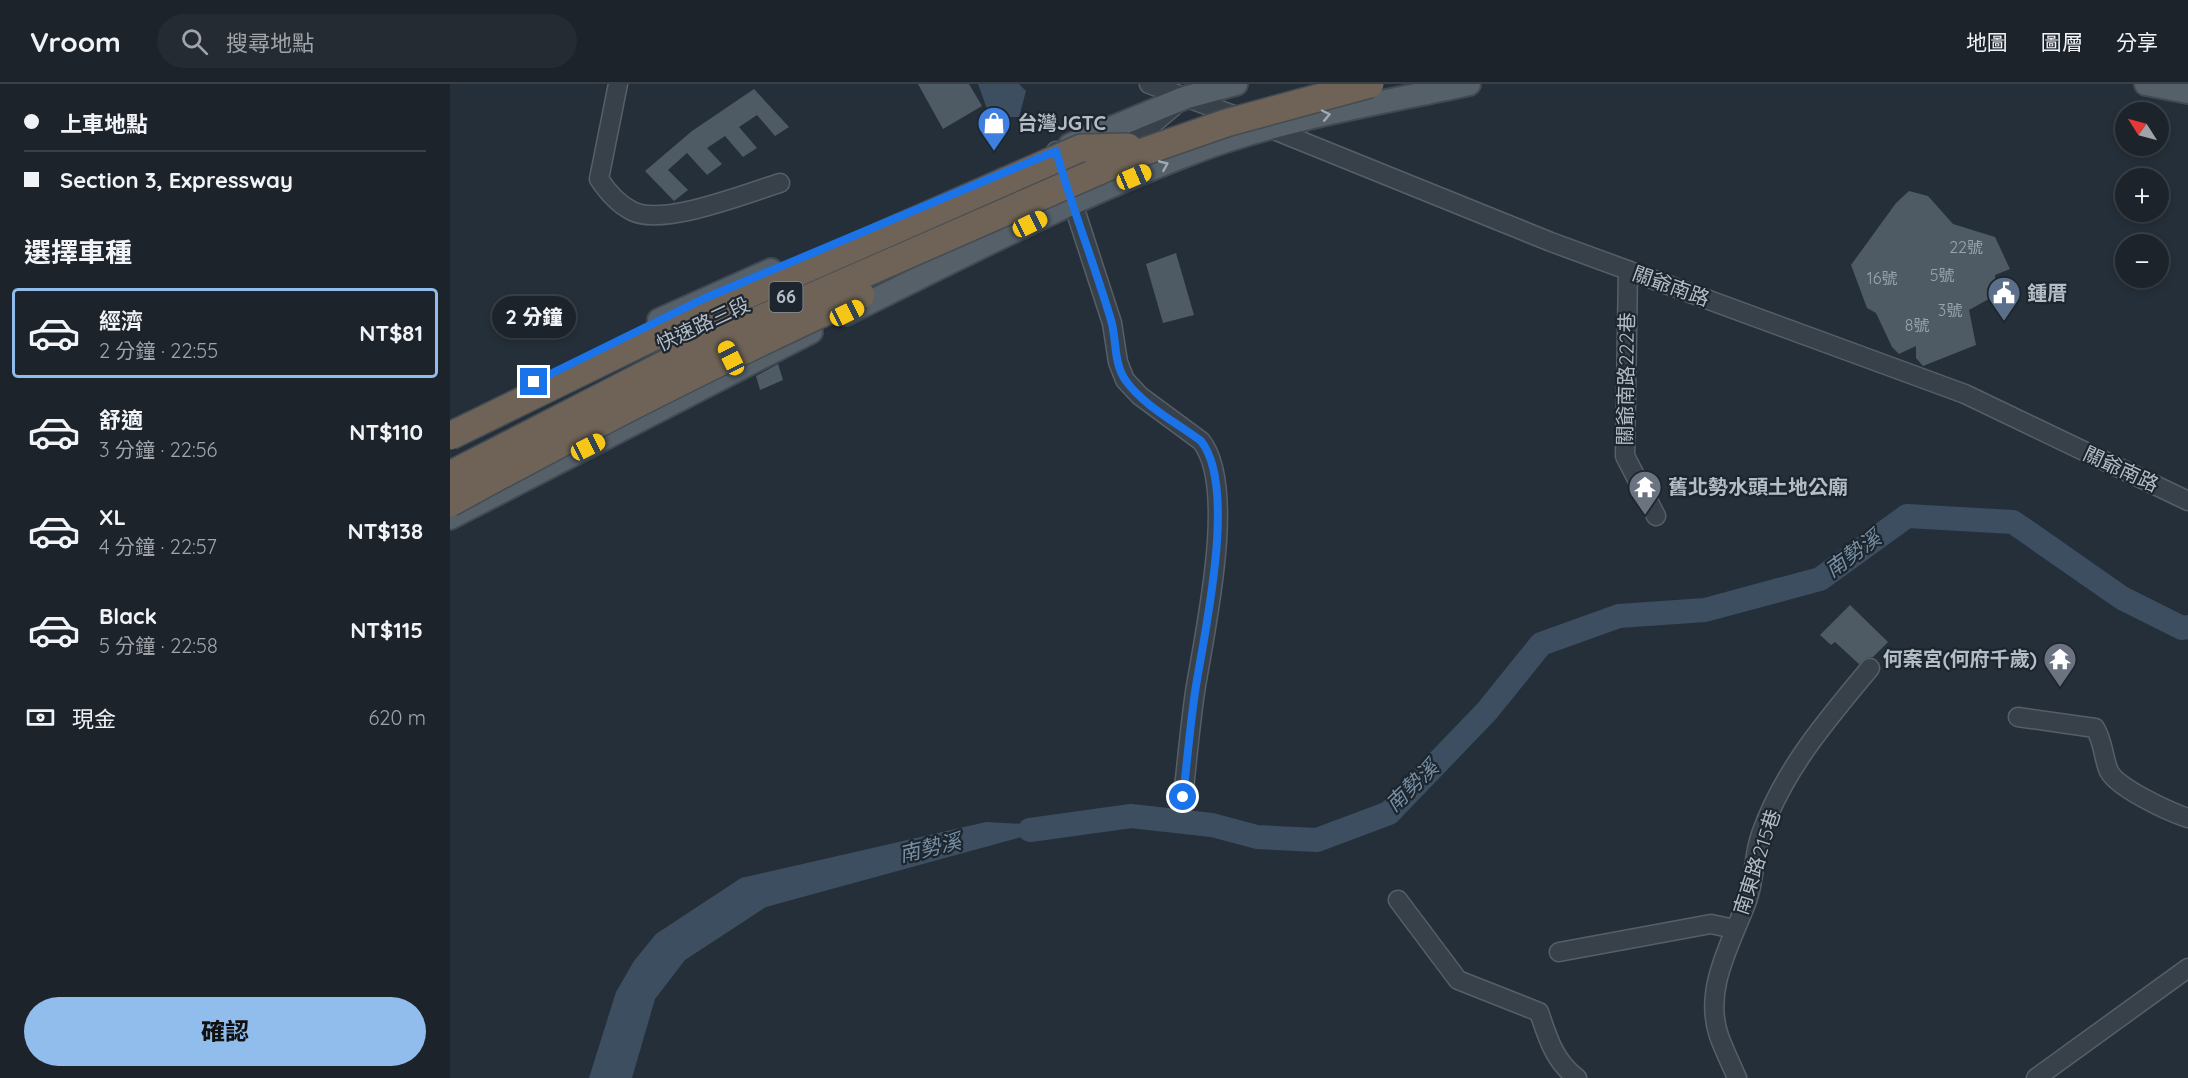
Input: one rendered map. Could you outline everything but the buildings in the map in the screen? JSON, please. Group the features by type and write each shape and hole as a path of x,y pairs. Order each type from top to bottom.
{"highway":[{"name":"66","path":"450,459 620,372 709,330 1128,147 1303,84"},
{"name":"66","path":"450,475 708,342 1064,180 1226,123 1370,84"},
{"path":"450,436 667,330 1081,148 1128,147"},
{"path":"452,507 516,466 769,338 958,250 1064,180"}],"main road":[{"name":"66","path":"452,507 737,371 827,323 1064,180 1184,98 1236,84"},
{"name":"66","path":"450,423 707,309 1064,180 1115,185 1193,153 1269,128 1469,84"},
{"path":"2146,84 2188,92"}],"street":[{"path":"618,84 599,179 608,192 633,212 678,215 780,183"},
{"name":"關爺南路","path":"1149,84 1269,128 1551,242 1965,394 2188,501"},
{"path":"1064,180 1112,322 1118,362 1125,380 1140,396 1201,441 1208,450 1217,489 1219,517 1183,797"},
{"name":"快速路三段","path":"450,486 725,345 1064,180"},
{"name":"關爺南路222巷","path":"1628,270 1625,456 1656,516"},
{"path":"707,309 737,371"},
{"name":"快速路三段","path":"450,446 707,309"},
{"name":"南東路215巷","path":"1737,1078 1719,1035 1714,998 1734,929 1747,900 1760,836 1789,772 1811,739 1870,668"},
{"path":"2018,717 2095,728 2101,737 2108,772 2117,781 2171,812 2188,818"},
{"path":"1398,900 1458,980 1539,1012 1552,1050 1565,1069 1577,1078"},
{"path":"1559,952 1711,924 1734,929"},
{"path":"2036,1078 2188,968"}],"water":[{"path":"978,84 1019,84 1026,91 1019,117 990,117"},
{"path":"986,822 1062,826 766,907 685,960 655,999 632,1078 589,1078 616,992 634,961 656,934 741,878"}],"waterway":[{"name":"南勢溪","path":"1030,830 1131,816 1212,825 1257,837 1317,840 1389,813 1487,711 1541,644 1619,616 1705,610 1820,579 1907,516 2013,522 2122,598 2182,628 2188,627"}],"place":[{"name":"台灣JGTC","path":"994,152"},
{"name":"鍾厝","path":"2004,322"},
{"name":"舊北勢水頭土地公廟","path":"1645,516"},
{"name":"何案宮(何府千歲)","path":"2060,688"}],"route":[{"path":"534,382 703,299 1056,151 1071,204 1112,322 1118,362 1125,380 1140,396 1201,441 1208,450 1217,489 1219,517 1183,797"}]}
